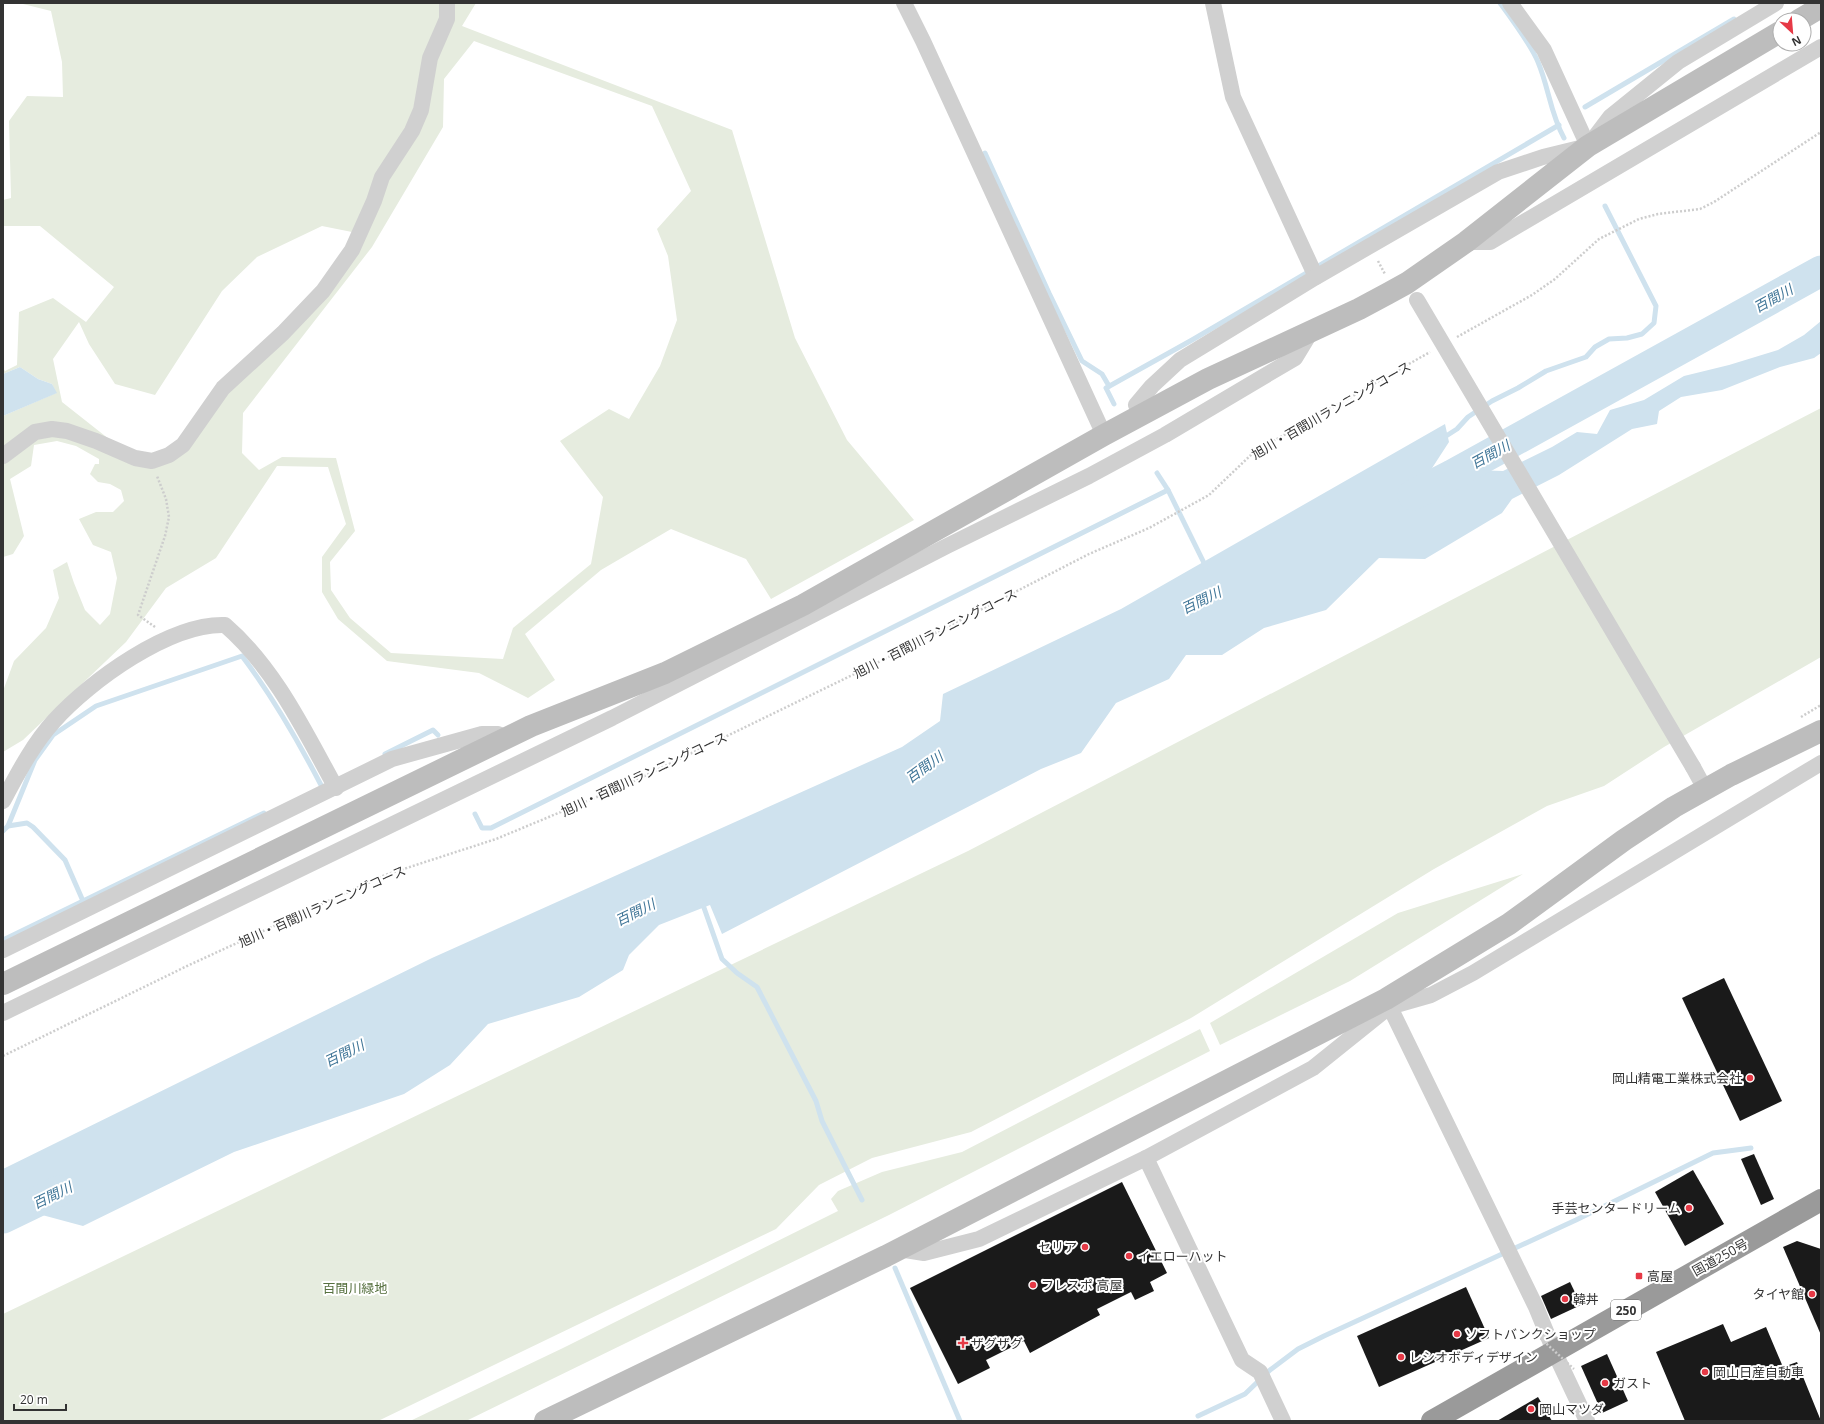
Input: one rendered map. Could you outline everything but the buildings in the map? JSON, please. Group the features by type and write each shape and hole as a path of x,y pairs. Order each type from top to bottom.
{"highway":[{"name":"国道250号","path":"1432,1421 1821,1200"}],"street":[{"path":"3,456 35,432 52,429 67,431 96,441 135,458 152,461 169,455 183,444 223,388 283,333 323,291 352,250 374,201 382,177 412,131 421,110 430,58 447,19 447,3"},
{"path":"904,3 927,48 1104,435"},
{"path":"1213,3 1233,97 1245,126 1314,271"},
{"path":"1510,3 1544,50 1588,146"},
{"path":"1142,416 1136,405 1152,386 1180,360 1314,271 1498,172 1543,157 1588,146 1610,117 1678,62 1776,3"},
{"path":"1812,12 1821,7"},
{"path":"3,984 547,719 665,673 803,605 1104,435 1239,363 1359,309 1412,292 1466,242 1588,146 1772,37"},
{"path":"1466,242 1490,242 1821,47"},
{"path":"1412,292 1705,789"},
{"path":"3,1013 612,718 947,546 1089,476 1165,436 1295,358 1312,330"},
{"path":"3,801 29,753 53,722 82,693 135,656 168,637 213,625 225,625 253,654 298,719 334,783"},
{"path":"545,1421 899,1249 1387,1003 1509,924 1624,840 1674,807 1705,789 1821,731"},
{"path":"3,950 334,783 392,760 482,734 498,734 507,738"},
{"path":"899,1249 924,1253 979,1239 1146,1158 1313,1068 1387,1003 1432,995 1473,973 1821,763"},
{"path":"1387,1003 1536,1307 1554,1351 1587,1421"},
{"path":"1146,1158 1242,1360 1260,1372 1283,1421"}],"path":[{"path":"1455,338 1549,283 1599,239 1639,219 1705,207 1821,132"},
{"path":"1377,260 1385,272"},
{"name":"旭川・百間川ランニングコース","path":"3,1056 187,966 385,875 496,839 628,784 872,665 1089,554 1149,528 1209,495 1254,452 1434,350"},
{"path":"152,461 166,499 169,517 165,536 138,615 168,637"},
{"path":"1536,1332 1538,1336 1574,1369"}],"green space":[{"path":"19,3 476,3 462,26 732,130 795,338 847,440 914,520 771,599 746,559 671,529 601,570 525,634 555,680 528,698 479,673 387,661 338,619 322,592 322,557 346,524 328,467 277,466 216,558 166,588 126,642 23,740 3,752 3,691 14,661 46,628 59,598 53,570 67,562 85,610 100,625 110,614 117,578 111,552 93,545 79,519 96,512 113,512 124,501 121,490 110,484 98,482 90,474 95,464 99,464 99,459 76,446 57,441 34,445 31,466 10,479 24,536 13,554 3,557 3,416 56,393 52,384 38,379 20,367 3,374 3,368 5,371 17,365 19,312 53,298 86,322 114,287 40,226 3,226 3,200 11,198 9,121 27,96 63,97 62,62 51,11","holes":["474,41 652,106 691,191 657,229 668,256 677,320 660,366 629,419 609,409 560,441 603,497 591,564 513,628 503,659 391,653 350,618 331,590 330,562 355,531 336,458 282,457 259,470 242,453 243,413 372,247 443,127 444,79","322,226 352,232 343,255 301,306 172,449 141,455 114,443 62,402 53,359 79,322 89,344 115,384 155,395 222,291 257,257"]},
{"name":"百間川緑地","path":"1821,408 1821,657 1664,747 1604,786 1547,806 1434,869 1191,1018 971,1132 872,1158 819,1185 776,1229 378,1421 3,1421 3,1314 968,851"},
{"path":"1523,874 1350,981 1220,1045 1210,1023 1398,913"},
{"path":"1200,1029 1210,1051 889,1215 466,1421 410,1421 563,1348 838,1211 831,1199 838,1191 882,1172 962,1152"}],"water":[{"path":"1821,321 1821,353 1814,358 1780,367 1722,390 1681,397 1659,411 1657,424 1632,429 1559,475 1512,499 1502,513 1425,559 1379,558 1326,610 1264,628 1222,655 1186,655 1169,679 1116,703 1081,753 1041,769 722,934 710,905 659,925 629,955 623,970 579,997 488,1024 450,1065 404,1094 234,1152 83,1226 5,1205 3,1206 3,1169 432,958 902,747 940,721 943,694 1121,609 1445,424 1449,442 1423,482 1474,470 1503,471 1552,447 1577,432 1597,434 1610,410 1644,400 1684,376 1729,365 1778,350 1804,335"},
{"path":"20,367 38,379 52,384 57,393 3,416 3,374"}],"waterway":[{"path":"1500,3 1535,55 1542,72 1559,129 1564,138"},
{"path":"1585,107 1734,19"},
{"path":"1114,404 1106,388 1192,340 1559,125"},
{"path":"985,153 1082,361 1102,374 1109,386"},
{"path":"1443,438 1457,429 1468,417 1492,401 1518,388 1546,371 1586,357 1595,347 1609,339 1627,338 1642,334 1654,323 1656,306 1605,206"},
{"name":"百間川","path":"1413,495 1452,475 1821,271"},
{"path":"1157,473 1168,490 1206,567"},
{"path":"475,814 482,828 491,828 1168,490"},
{"path":"3,831 8,826 35,760 53,735 96,706 242,656 284,719 321,785"},
{"path":"385,754 433,730 438,735"},
{"path":"3,940 264,813"},
{"path":"8,826 27,823 33,827 65,860 83,901"},
{"path":"702,902 722,959 737,973 757,987 816,1101 822,1121 862,1200"},
{"path":"1198,1416 1245,1394 1270,1370 1298,1349 1324,1336 1576,1220 1713,1153 1751,1148"},
{"name":"百間川","path":"3,1218 59,1191"},
{"path":"895,1268 960,1421"}],"place":[{"name":"岡山精電工業株式会社","path":"1750,1078"},
{"name":"手芸センタードリーム","path":"1689,1208"},
{"name":"セリア","path":"1085,1247"},
{"name":"イエローハット","path":"1129,1256"},
{"name":"高屋","path":"1639,1276"},
{"name":"フレスポ 高屋","path":"1033,1285"},
{"name":"タイヤ館","path":"1812,1294"},
{"name":"韓丼","path":"1565,1299"},
{"name":"ソフトバンクショップ","path":"1457,1334"},
{"name":"ザグザグ","path":"963,1343"},
{"name":"レシオボディデザイン","path":"1401,1357"},
{"name":"岡山日産自動車","path":"1705,1372"},
{"name":"ガスト","path":"1605,1383"},
{"name":"岡山マツダ","path":"1531,1409"}]}
